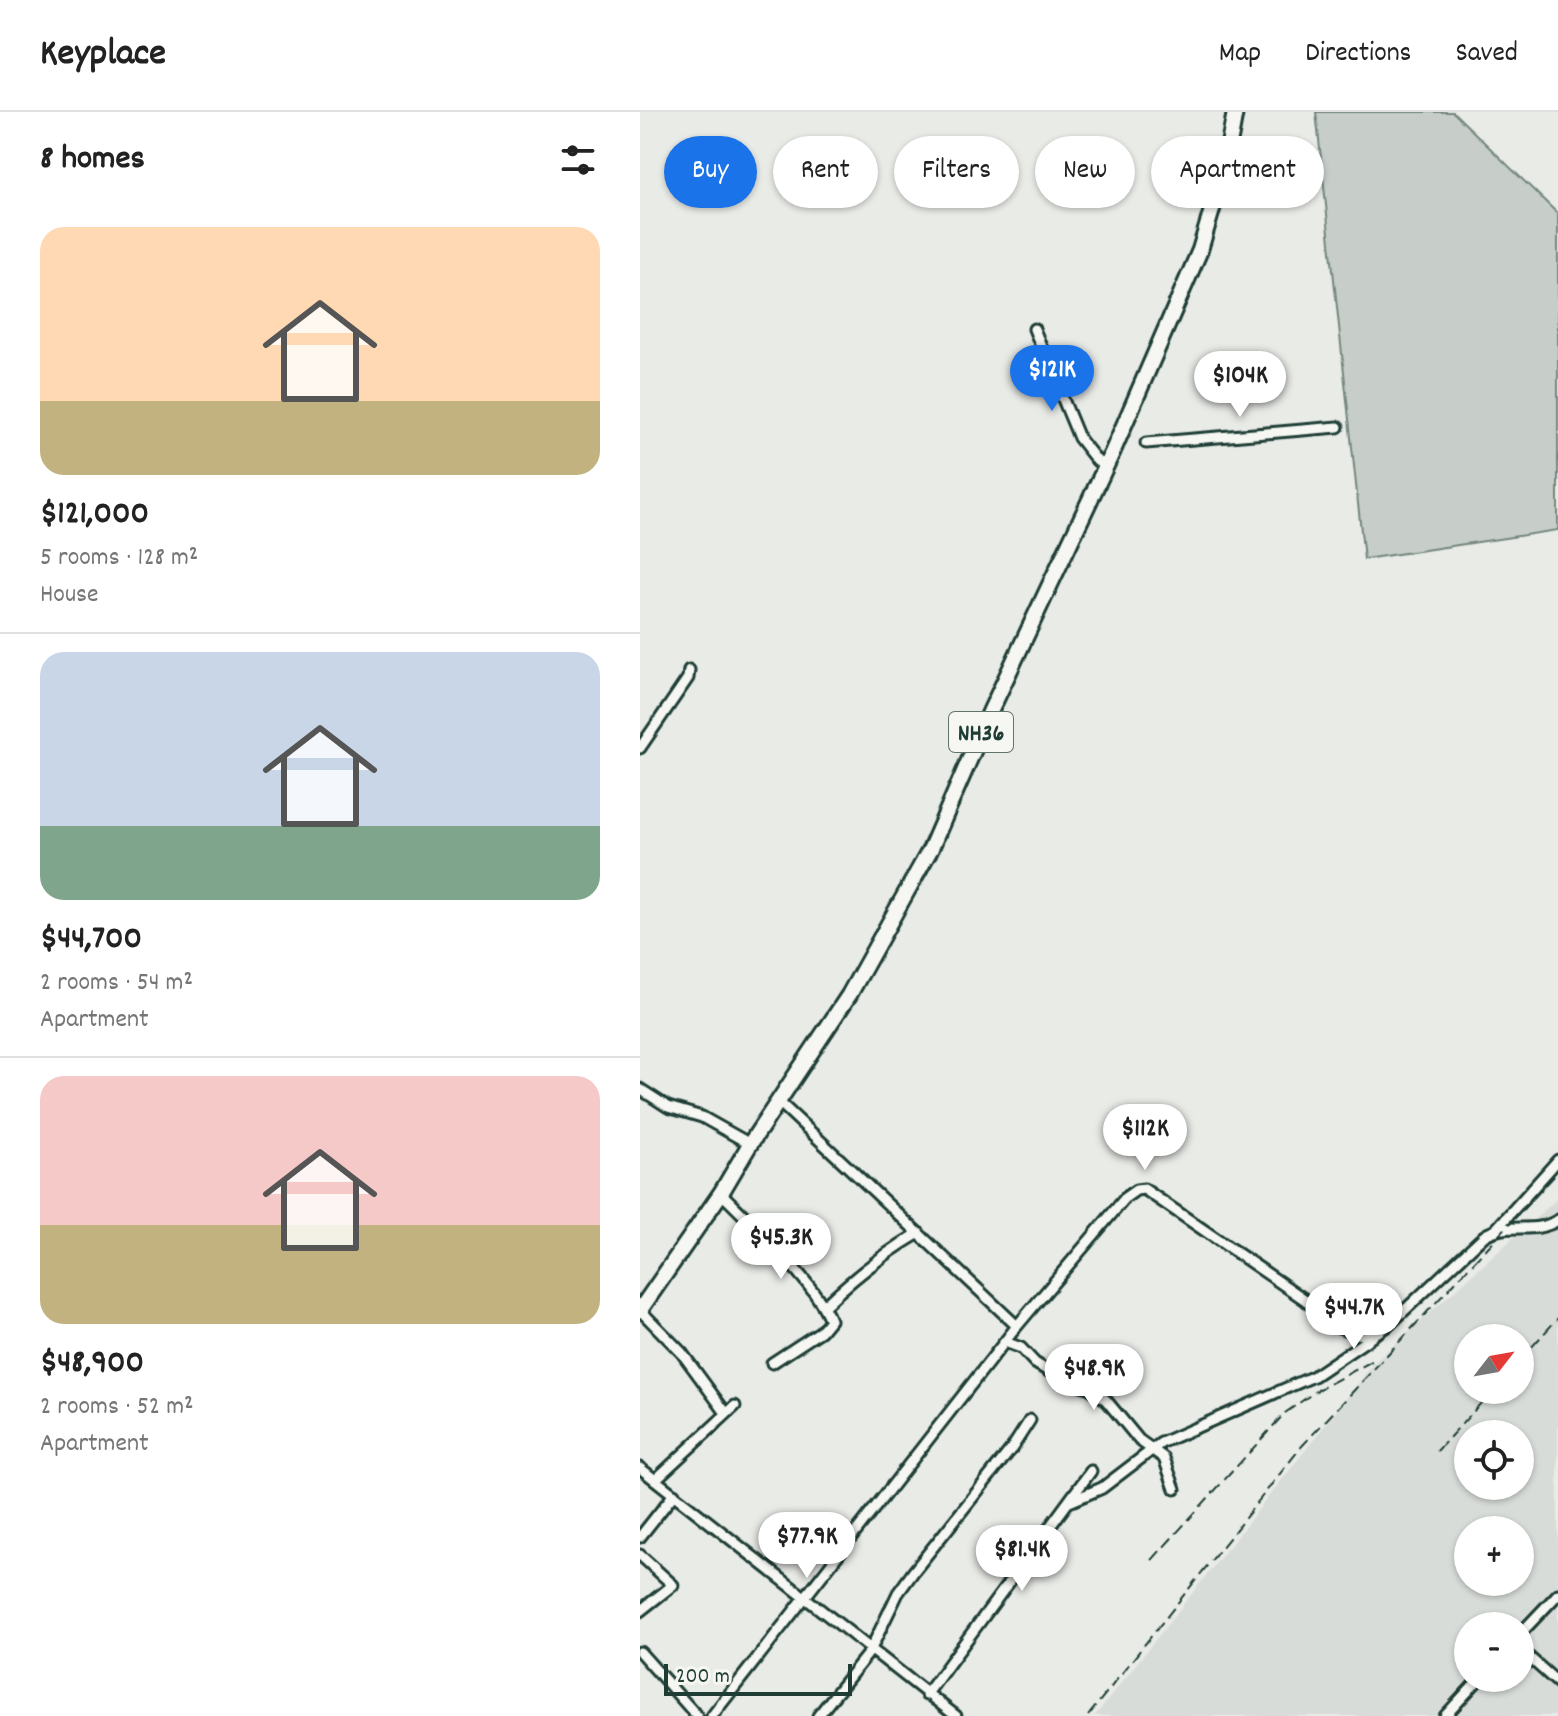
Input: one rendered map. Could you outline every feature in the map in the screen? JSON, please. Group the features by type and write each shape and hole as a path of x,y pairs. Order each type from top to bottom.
{"highway":[{"name":"NH36","path":"640,1310 721,1193 849,995 931,848 991,710 1106,466 1205,237 1225,166 1235,112"}],"street":[{"path":"1034,329 1079,438 1097,461 1106,466"},
{"path":"1146,443 1338,427"},
{"path":"640,748 688,678 689,670"},
{"path":"640,1089 668,1107 702,1117 750,1144"},
{"path":"779,1102 1017,1326"},
{"path":"1069,1502 1102,1488 1151,1449 1314,1376 1378,1332 1497,1228 1558,1160"},
{"path":"712,1716 1017,1326 1126,1197 1136,1190 1144,1189 1304,1299 1337,1326 1357,1334 1378,1332"},
{"path":"721,1193 767,1239 824,1306 830,1320 827,1326 772,1363"},
{"path":"1497,1228 1536,1228 1558,1220"},
{"path":"824,1306 854,1279 919,1233"},
{"path":"1304,1299 1330,1312 1369,1321 1404,1309"},
{"path":"640,1310 682,1353 726,1413"},
{"path":"1005,1342 1021,1348 1035,1363 1058,1377 1090,1388 1114,1408 1139,1440 1164,1458 1175,1489"},
{"path":"655,1480 735,1406"},
{"path":"818,1716 870,1651 898,1593 1012,1448 1030,1420"},
{"path":"640,1468 956,1716"},
{"path":"926,1695 1091,1471"},
{"path":"640,1537 674,1494"},
{"path":"640,1555 673,1585 640,1611"},
{"path":"1534,1619 1558,1594"},
{"path":"640,1652 697,1716"},
{"path":"1534,1662 1558,1683"},
{"path":"1445,1716 1467,1692"}],"shaded area":[{"path":"1316,112 1453,112 1558,214 1558,530 1364,559 1324,186 1324,136 1319,136"},
{"path":"1558,1198 1558,1716 1095,1716 1375,1362"}],"railway":[{"path":"1088,1716 1302,1446 1558,1172"},
{"path":"1534,1345 1558,1318"},
{"path":"1152,1560 1285,1413 1316,1391 1372,1361"},
{"path":"1437,1451 1480,1404"}]}
